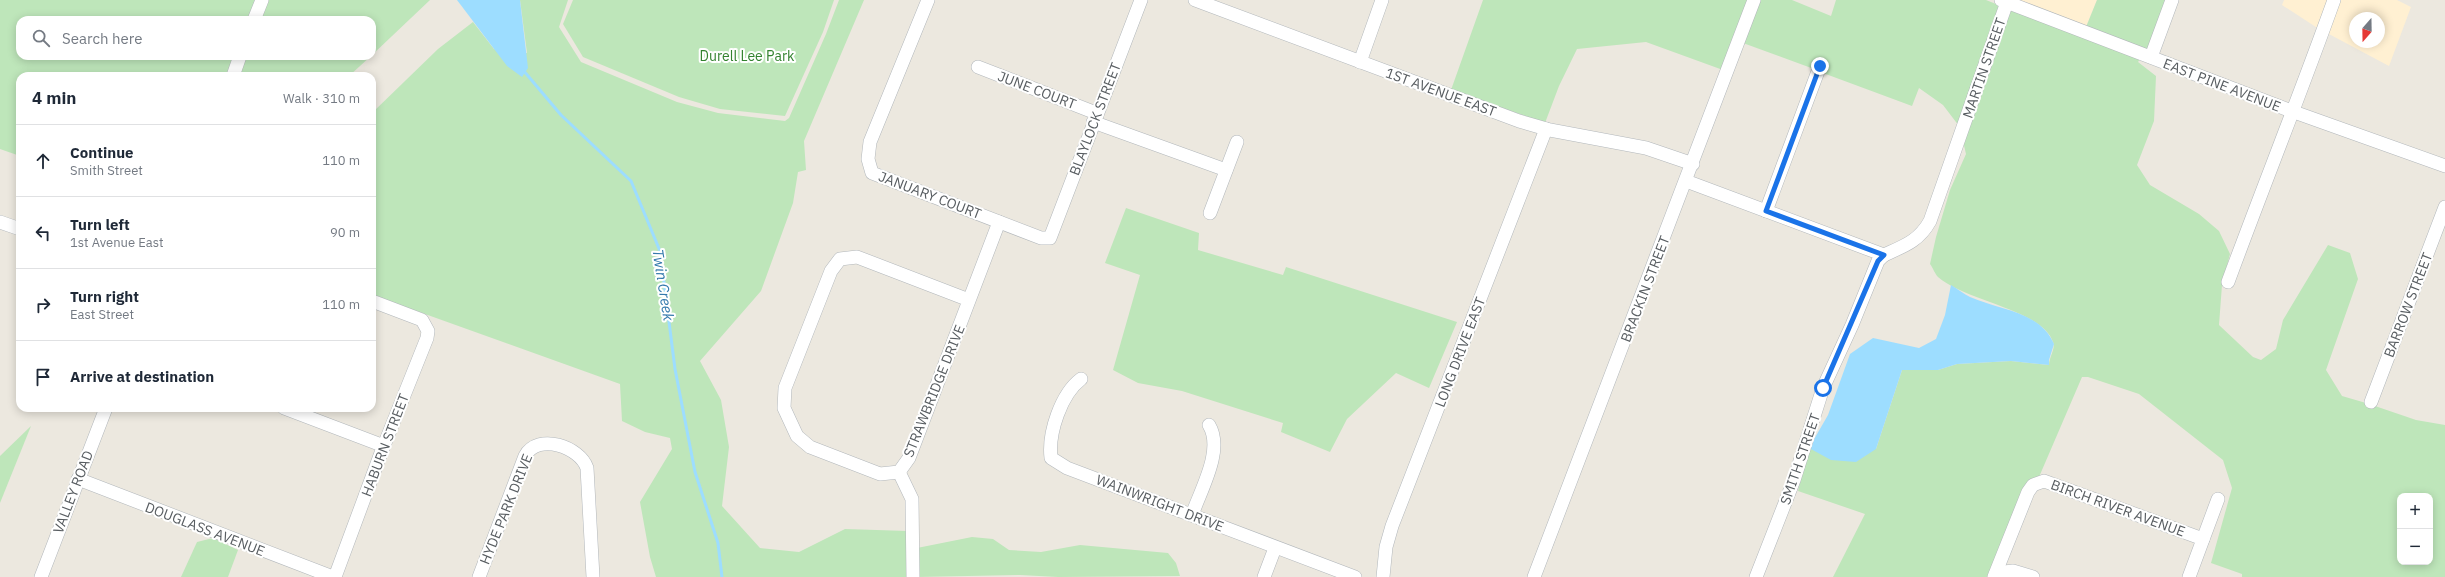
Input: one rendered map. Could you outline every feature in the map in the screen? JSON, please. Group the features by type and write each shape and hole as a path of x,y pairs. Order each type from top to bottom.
{"street":[{"path":"256,16 262,0"},
{"name":"JANUARY COURT","path":"928,0 870,142 868,159 872,173 1041,238 1050,238"},
{"name":"BLAYLOCK STREET","path":"1050,238 1141,0"},
{"name":"1ST AVENUE EAST","path":"1195,0 1230,6 1360,62 1546,129 1646,148 1692,164"},
{"path":"1360,62 1382,0"},
{"name":"BRACKIN STREET","path":"1534,577 1754,0"},
{"path":"2151,57 2172,0"},
{"path":"2228,282 2282,137 2294,112 2334,0"},
{"name":"EAST PINE AVENUE","path":"2004,1 2294,112 2445,166"},
{"name":"MARTIN STREET","path":"1884,255 1913,242 1927,226 1961,134 2004,1"},
{"path":"234,72 239,60"},
{"path":"1766,211 1820,66"},
{"name":"JUNE COURT","path":"978,67 1095,117 1226,170"},
{"name":"LONG DRIVE EAST","path":"1382,577 1386,547 1392,526 1546,129"},
{"path":"1210,213 1237,142"},
{"path":"1686,181 1884,255"},
{"name":"BARROW STREET","path":"2371,402 2445,207"},
{"path":"0,222 16,228"},
{"name":"STRAWBRIDGE DRIVE","path":"969,300 857,257 840,259 831,271 785,388 784,408 796,436 810,447 880,474 899,472 909,458 999,222"},
{"name":"SMITH STREET","path":"1756,577 1794,480 1831,367 1852,325 1878,261 1884,255"},
{"name":"HABURN STREET","path":"334,577 427,338 426,325 417,316 376,302"},
{"name":"WAINWRIGHT DRIVE","path":"1082,379 1072,385 1064,396 1049,445 1051,458 1067,468 1355,577"},
{"name":"VALLEY ROAD","path":"41,577 104,412"},
{"path":"295,412 384,446"},
{"path":"1192,515 1215,451 1214,435 1208,426"},
{"name":"HYDE PARK DRIVE","path":"479,577 525,456 532,447 545,443 576,453 585,462 587,468 593,577"},
{"path":"899,472 912,499 913,577"},
{"name":"DOUGLASS AVENUE","path":"78,479 334,577"},
{"name":"BIRCH RIVER AVENUE","path":"1995,575 2028,492 2033,485 2044,481 2203,539"},
{"path":"2189,577 2218,499"},
{"path":"1264,577 1275,548"},
{"path":"1995,575 2013,571 2033,577"}],"shaded area":[{"path":"2016,0 2097,0 2086,27"},
{"path":"2284,0 2329,0 2319,29 2282,5"},
{"path":"2339,0 2397,0 2411,7 2389,66 2355,48 2385,48 2385,12 2349,12 2349,45 2327,33"}],"green space":[{"path":"0,0 257,0 251,16 16,16 16,60 234,60 229,72 16,72 16,155 0,149"},
{"path":"267,0 430,0 376,51 376,16 261,16"},
{"path":"520,0 568,0 559,27 581,62 677,102 718,113 785,121 789,118 826,34 839,0 864,0 804,141 806,170 798,172 793,203 761,291 700,361 721,400 729,447 722,506 760,548 799,552 845,529 908,531 908,577 656,577 650,557 640,502 672,449 670,438 645,432 622,421 620,384 376,296 376,109 438,49 473,22 494,49 527,53"},
{"name":"Durell Lee Park","path":"573,0 834,0 823,32 785,116 720,109 679,97 583,57 563,24"},
{"path":"1483,0 1749,0 1723,70 1646,42 1577,49 1559,86 1545,123 1451,90"},
{"path":"1759,0 1792,0 1831,16 1836,0 1986,0 2001,6 1959,126 1943,105 1919,88 1912,106 1823,73 1826,62 1818,59 1814,69 1743,43"},
{"path":"2097,0 2167,0 2147,50 2086,27"},
{"path":"2010,9 2140,59 2138,62 2156,76 2154,121 2137,165 2150,185 2199,214 2219,231 2230,254 2222,285 2219,325 2253,357 2261,360 2276,349 2283,320 2328,245 2350,253 2358,279 2326,370 2342,396 2366,403 2365,406 2373,409 2375,406 2416,420 2445,425 2445,577 2242,577 2242,574 2211,563 2232,488 2223,460 2139,394 2088,377 2082,377 2039,477 1989,577 1833,577 1865,514 1798,491 1809,448 1876,449 1902,370 1938,370 1957,364 2011,361 2049,365 2054,344 2046,331 2035,322 2019,314 1950,285 1938,277 1930,264 1936,237 1950,190 1966,154 1963,141"},
{"path":"244,60 367,60 353,72 239,72"},
{"path":"1126,208 1199,233 1198,250 1283,275 1286,267 1457,322 1429,388 1396,373 1347,419 1330,452 1281,432 1283,423 1182,391 1138,383 1113,370 1140,275 1105,263"},
{"path":"31,426 0,503 0,456"},
{"path":"972,537 993,539 1009,550 1041,552 1080,545 1168,553 1176,563 1180,576 1058,577 1020,575 917,577 917,548"},
{"path":"213,538 238,550 228,577 181,577 197,542"}],"water":[{"path":"457,0 520,0 528,68 522,77 507,66"},
{"path":"1951,285 1970,297 2018,313 2039,325 2048,333 2054,344 2049,365 2011,361 1957,364 1938,370 1902,370 1876,449 1856,462 1831,460 1809,448 1828,415 1850,354 1873,338 1919,348 1936,339 1945,315"}],"waterway":[{"name":"Twin Creek","path":"523,70 561,115 631,181 660,251 675,369 695,472 718,543 722,577"}],"route":[{"path":"1820,66 1766,211 1884,255 1878,261 1852,325 1840,346 1823,388"}]}
